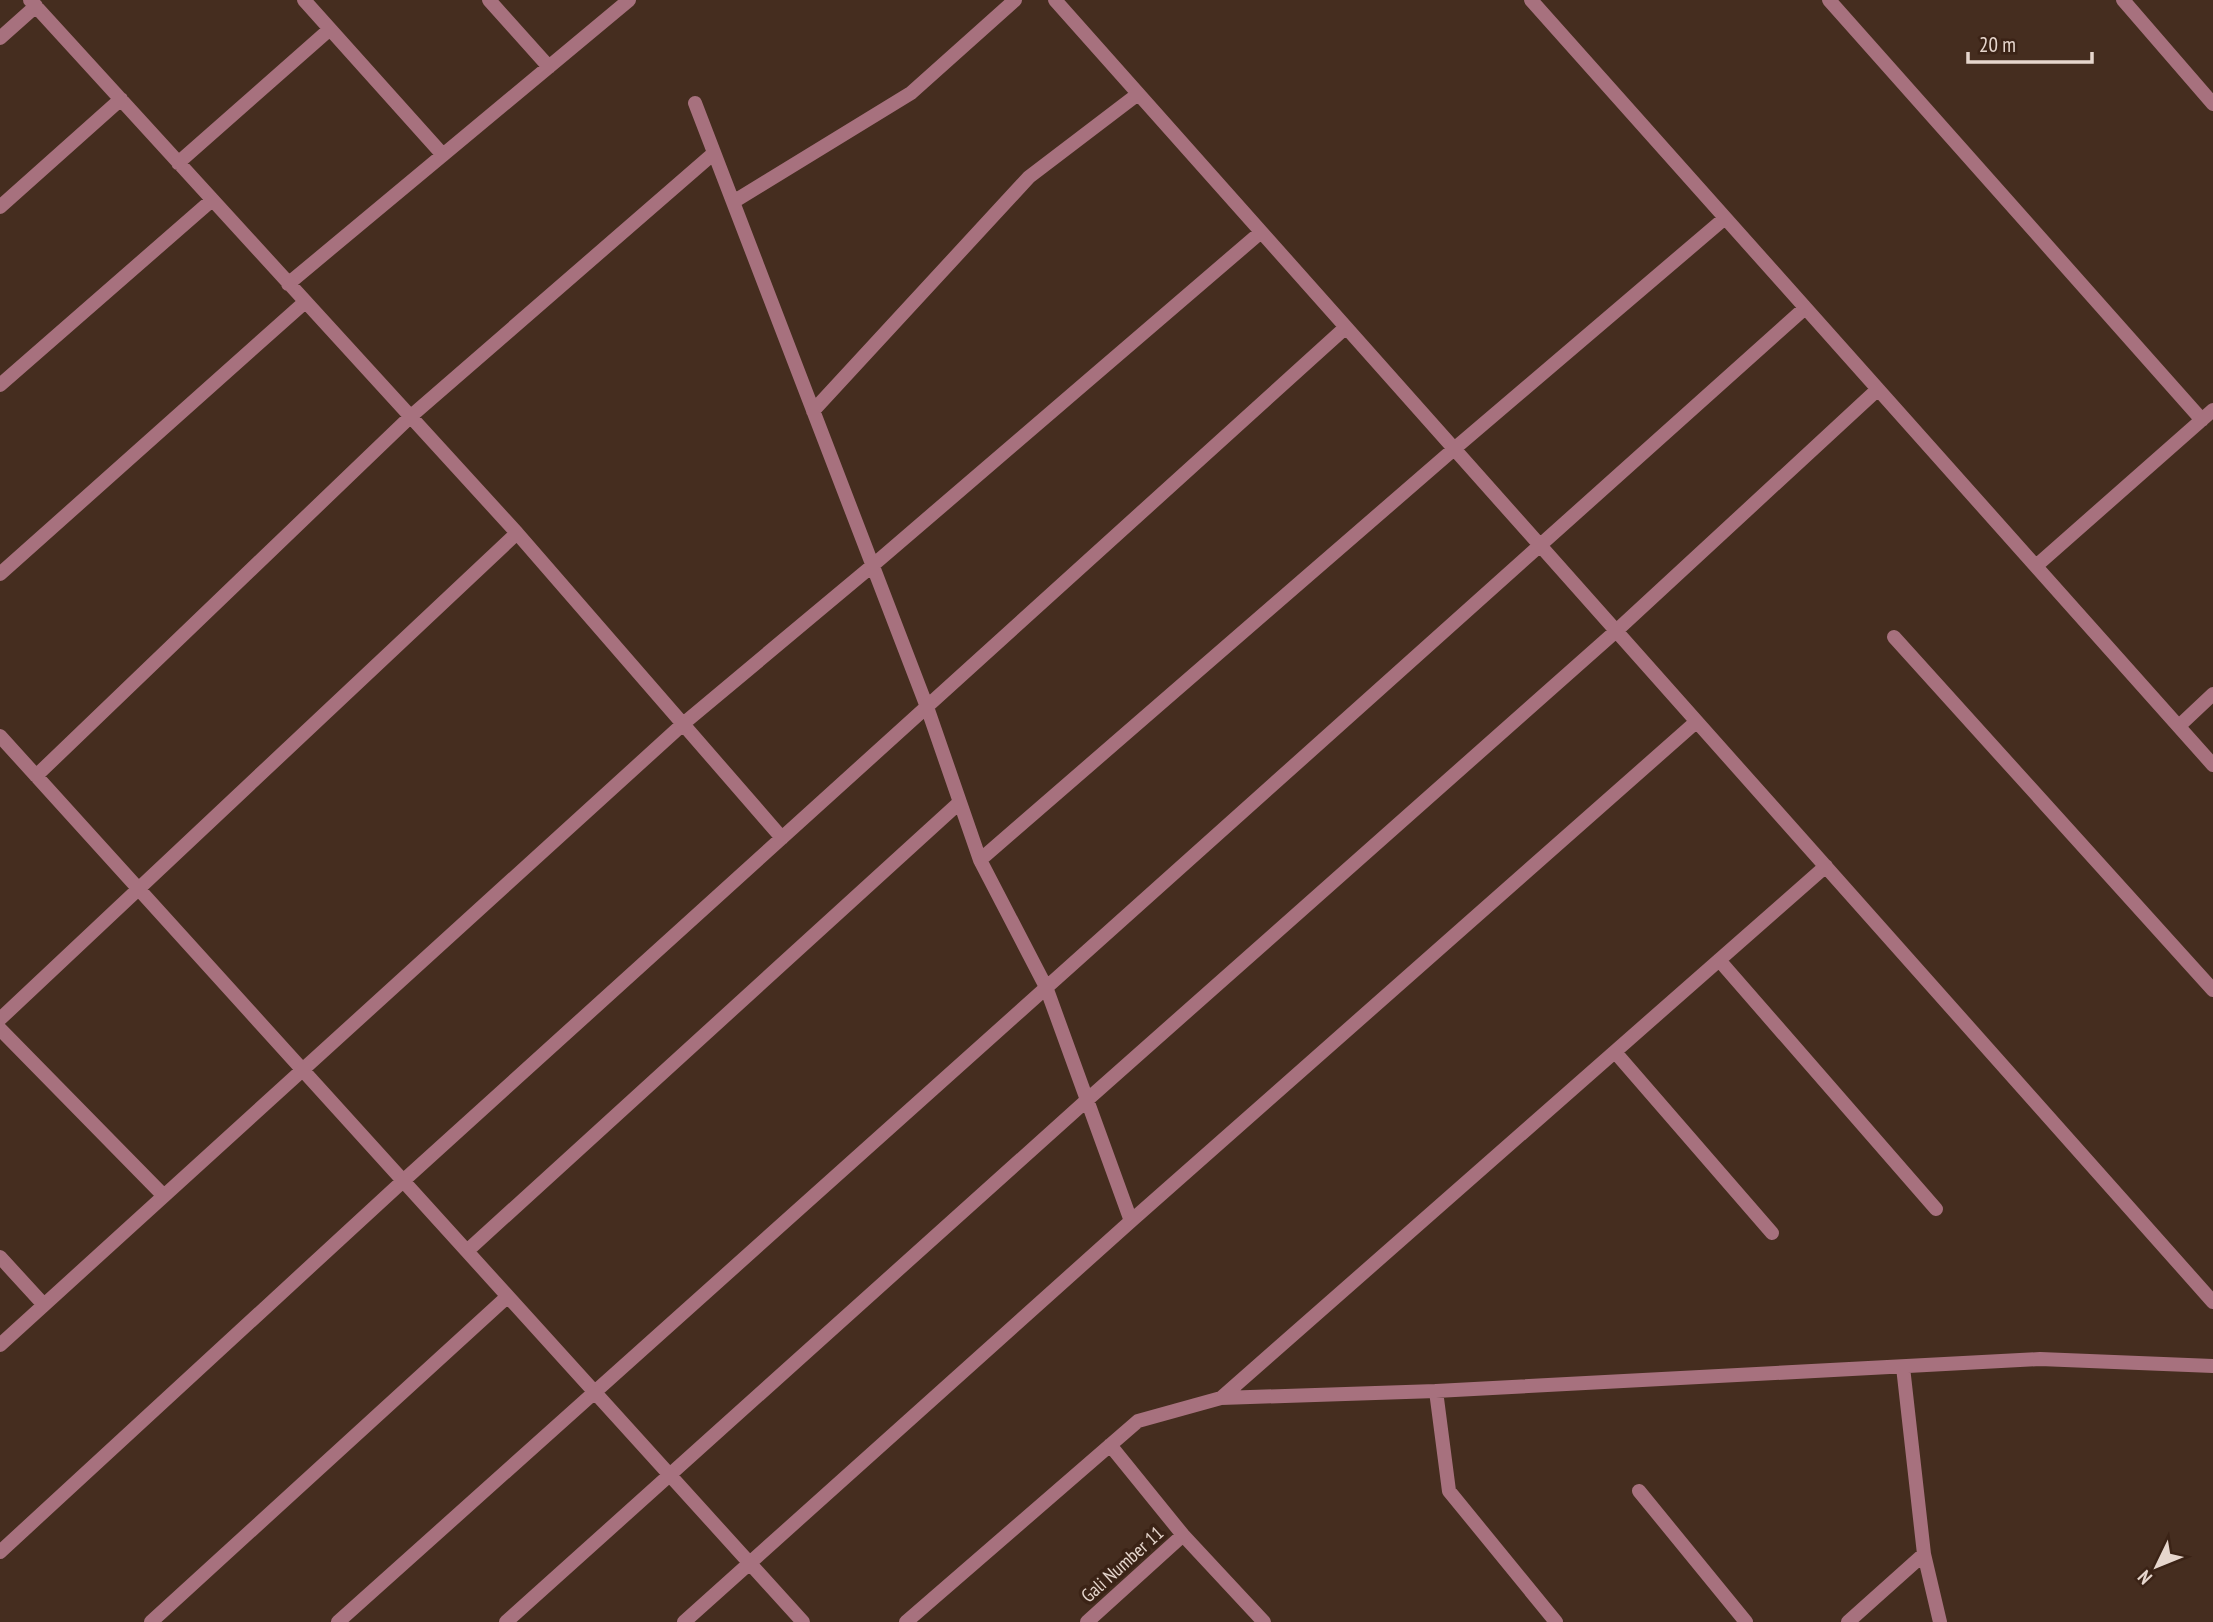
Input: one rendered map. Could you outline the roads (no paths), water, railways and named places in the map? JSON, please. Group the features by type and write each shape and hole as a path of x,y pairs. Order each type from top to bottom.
{"street":[{"path":"304,0 443,155"},
{"path":"489,0 549,67"},
{"path":"288,284 629,0"},
{"path":"733,202 911,93 1015,0"},
{"path":"1055,0 2213,1303"},
{"path":"1531,0 2213,765"},
{"path":"1829,0 2208,415 2036,566"},
{"path":"2123,0 2213,104"},
{"path":"0,38 33,3 517,533 782,838"},
{"path":"178,163 330,29"},
{"path":"813,411 1029,177 1139,94"},
{"path":"0,207 121,99"},
{"path":"695,103 927,707 981,860 1046,987 1131,1221"},
{"path":"36,776 410,417 714,153"},
{"path":"0,386 212,200"},
{"path":"981,860 1454,449 1725,218"},
{"path":"0,1345 683,724 872,566 1261,232"},
{"path":"0,574 305,302"},
{"path":"338,1622 1805,307"},
{"path":"0,1552 403,1181 1345,328"},
{"path":"506,1622 1087,1100 1615,632 1877,390"},
{"path":"0,1019 517,533"},
{"path":"1894,636 2213,989"},
{"path":"2179,726 2213,694"},
{"path":"684,1622 1131,1221 1696,722"},
{"path":"0,736 803,1622"},
{"path":"467,1251 960,802"},
{"path":"1221,1398 1826,866"},
{"path":"1719,960 1936,1209"},
{"path":"0,1029 163,1195"},
{"path":"1615,1052 1772,1233"},
{"path":"0,1257 44,1304"},
{"path":"151,1622 507,1297"},
{"path":"906,1622 1138,1421 1221,1398 1436,1391 2040,1359 2213,1366"},
{"path":"1903,1367 1924,1554 1940,1622"},
{"path":"1436,1391 1449,1491 1556,1622"},
{"path":"1110,1445 1183,1535 1264,1622"},
{"path":"1639,1491 1746,1622"},
{"name":"Gali Number 11","path":"1087,1622 1183,1535"},
{"path":"1848,1622 1924,1554"}]}
